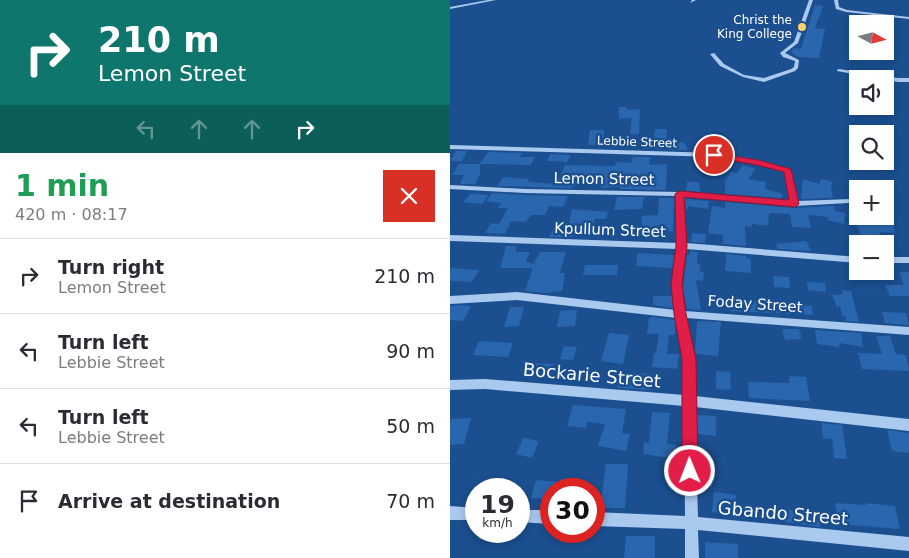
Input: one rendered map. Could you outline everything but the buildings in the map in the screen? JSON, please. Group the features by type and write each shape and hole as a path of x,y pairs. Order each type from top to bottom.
{"street":[{"path":"450,8 494,0"},
{"path":"712,54 722,66 743,76 764,80 793,70 796,68 797,60 782,53 796,43 811,0"},
{"path":"836,0 837,8 909,18"},
{"path":"839,70 898,80 909,80"},
{"name":"Lebbie Street","path":"450,147 714,155 749,161 788,171 795,204"},
{"name":"Lemon Street","path":"450,187 525,191 679,194 795,204 848,201"},
{"path":"679,194 682,246 676,284 689,359 692,558"},
{"name":"Kpullum Street","path":"450,238 682,246 849,259"},
{"path":"894,260 909,260"},
{"name":"Foday Street","path":"450,300 517,296 680,314 909,331"},
{"name":"Bockarie Street","path":"450,385 486,384 689,400 909,425"},
{"path":"450,513 465,514"},
{"name":"Gbando Street","path":"605,519 691,523 909,544"}],"place":[{"name":"Christ the King College","path":"802,27"}],"route":[{"path":"690,471 689,359 676,284 682,246 679,194 795,204 788,171 758,162 714,155"}]}
